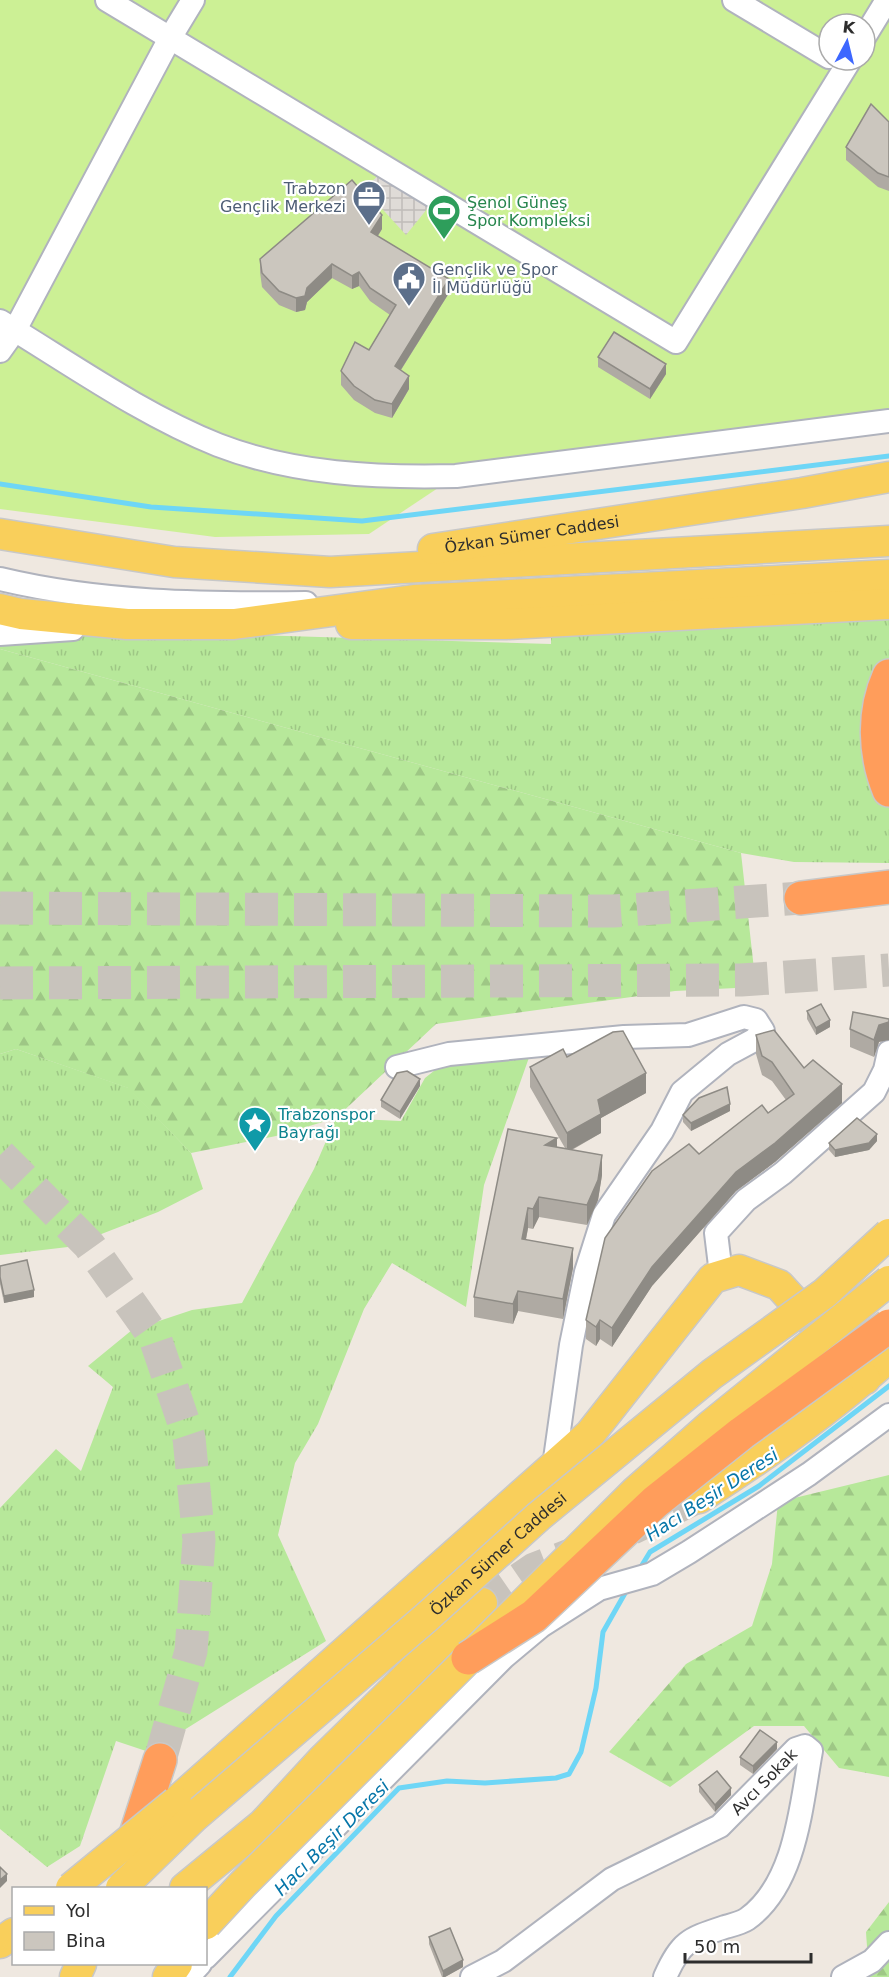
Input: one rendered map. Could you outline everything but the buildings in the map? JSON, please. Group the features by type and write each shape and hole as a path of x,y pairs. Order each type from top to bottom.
{"highway":[{"path":"889,676 879,698 878,734 879,764 889,790"},
{"path":"801,898 889,887"},
{"path":"468,1658 534,1616 655,1502 742,1433 889,1326"},
{"path":"120,1887 160,1760"}],"main road":[{"name":"Özkan Sümer Caddesi","path":"174,561 279,560 408,553 802,493 889,477"},
{"name":"Özkan Sümer Caddesi","path":"0,534 174,561 330,572 889,541"},
{"path":"234,624 414,600 889,575"},
{"path":"0,609 21,614 127,624 506,624 889,604"},
{"name":"Özkan Sümer Caddesi","path":"121,1887 194,1817 418,1625 539,1516 712,1374 825,1293 889,1234"},
{"path":"72,1887 176,1802 590,1434 680,1316 713,1278 739,1270 779,1285 865,1379"},
{"path":"207,1923 635,1492 711,1425 811,1347 889,1281"},
{"path":"699,1498 742,1471 865,1379 889,1357"},
{"path":"186,1887 263,1824 323,1760 482,1603"}],"street":[{"path":"107,0 676,342 833,72"},
{"path":"0,351 7,326 193,0"},
{"path":"734,0 817,48"},
{"path":"877,16 887,0"},
{"path":"7,326 137,405 219,445 303,468 384,478 456,476 889,421"},
{"path":"0,579 36,587 116,597 197,603 414,600"},
{"path":"0,634 127,624"},
{"path":"397,1067 449,1054 624,1037 688,1035 744,1017 756,1020 763,1030 754,1040 728,1054 682,1092 662,1131 604,1215 586,1272 571,1345 554,1466"},
{"path":"722,1275 716,1233 746,1200 783,1173 874,1092 885,1070 889,1052"},
{"path":"207,1956 504,1657 572,1605 599,1589 652,1574 809,1474 889,1415"},
{"name":"Avcı Sokak","path":"472,1977 503,1961 612,1879 720,1826 796,1749 804,1746 811,1751 799,1816 782,1880 762,1907 744,1921 690,1939 674,1958 665,1977"},
{"path":"843,1977 872,1961 889,1943"},
{"path":"188,1977 199,1965"}],"green space":[{"name":"Şenol Güneş Spor Kompleksi","path":"0,0 889,0 889,421 456,476 369,534 215,537 0,509"},
{"path":"889,596 889,863 794,862 741,853 0,649 0,644 123,631 551,644 551,609"},
{"path":"0,649 741,853 756,987 675,991 436,1024 336,1118 276,1136 191,1153 128,1088 16,1049 0,1054"},
{"path":"16,1049 129,1088 191,1153 203,1189 158,1212 68,1247 0,1255 0,1054"},
{"path":"532,1049 484,1185 466,1307 392,1263 364,1309 318,1424 295,1463 278,1535 326,1641 149,1752 116,1741 80,1846 47,1867 0,1829 0,1508 56,1449 81,1471 113,1387 88,1366 132,1330 192,1310 242,1303 314,1169 336,1118 401,1121 425,1078 449,1059"},
{"path":"889,1475 889,1777 839,1768 804,1726 754,1726 670,1787 609,1752 686,1664 752,1626 772,1564 778,1502"},
{"path":"889,1902 889,1977 869,1977 866,1932"}],"shaded area":[{"path":"386,168 436,198 406,235 364,189"}],"waterway":[{"path":"0,484 151,507 362,521 889,456"},
{"name":"Hacı Beşir Deresi","path":"639,1570 650,1552 759,1486 889,1386"},
{"name":"Hacı Beşir Deresi","path":"230,1977 276,1916 399,1788 447,1781 485,1783 556,1778 569,1774 581,1752 596,1688 603,1632 628,1588"}],"tunnel":[{"path":"0,908 613,911 801,898"},
{"path":"0,983 741,980 889,970"},
{"path":"0,1155 89,1245 155,1338 189,1438 199,1540 191,1651 160,1760"},
{"path":"632,1530 699,1498"},
{"path":"482,1603 533,1568 579,1550"}],"place":[{"name":"Trabzon Gençlik Merkezi","path":"369,226"},
{"name":"Şenol Güneş Spor Kompleksi","path":"444,240"},
{"name":"Gençlik ve Spor İl Müdürlüğü","path":"409,307"},
{"name":"Trabzonspor Bayrağı","path":"255,1152"}]}
